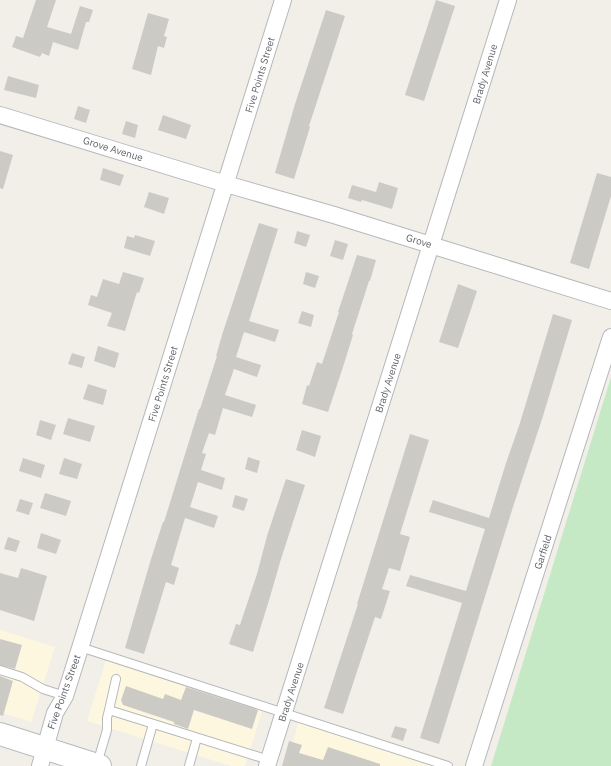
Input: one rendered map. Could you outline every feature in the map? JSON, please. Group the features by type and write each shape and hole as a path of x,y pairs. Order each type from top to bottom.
{"main road":[{"path":"0,734 42,757 98,765"}],"street":[{"name":"Five Points Street","path":"42,757 55,713 65,696 283,0"},
{"name":"Brady Avenue","path":"268,763 508,0"},
{"name":"Grove Avenue","path":"0,115 226,184"},
{"name":"Grove","path":"226,184 334,215 611,300"},
{"name":"Garfield","path":"474,766 611,337"}],"lane":[{"path":"80,648 284,712 448,766"},
{"path":"0,670 22,677 42,689 65,696"},
{"path":"98,765 107,730 107,718 116,679"},
{"path":"109,710 197,738 268,763"},
{"path":"141,766 153,724"},
{"path":"189,766 197,738"}],"shaded area":[{"path":"0,630 55,647 31,722 0,712"},
{"path":"106,660 263,708 245,766 231,766 87,721"},
{"path":"299,721 444,766 286,766"}],"green space":[{"path":"611,377 611,766 491,766"}],"building":[{"path":"36,0 56,0 47,27 71,34 80,6 93,10 89,22 86,22 78,50 53,42 49,56 42,53 40,57 12,47 16,36 23,38"},
{"path":"436,0 455,6 424,101 405,95"},
{"path":"326,10 345,16 309,126 310,127 294,179 275,173 295,104"},
{"path":"148,13 169,19 164,36 167,37 164,48 158,46 151,75 132,69"},
{"path":"8,76 39,85 36,98 4,90"},
{"path":"78,106 90,110 86,123 74,119"},
{"path":"163,115 191,125 186,139 158,130"},
{"path":"126,121 138,125 135,138 122,134"},
{"path":"0,151 13,155 3,189 0,188"},
{"path":"103,168 124,175 120,186 100,180"},
{"path":"597,173 611,177 611,196 589,269 570,263"},
{"path":"379,182 398,188 392,209 362,200 361,202 348,198 352,185 376,192"},
{"path":"149,192 169,198 164,214 144,207"},
{"path":"259,223 278,229 249,321 279,330 275,342 244,332 236,357 261,365 257,377 234,369 225,395 256,405 252,417 223,408 215,435 209,433 202,453 206,454 201,470 225,478 222,490 198,482 190,507 218,516 214,528 185,518 171,565 179,568 174,585 166,582 144,654 125,648 151,559"},
{"path":"297,231 310,235 306,247 294,243"},
{"path":"135,235 155,241 150,256 124,248 127,236 134,238"},
{"path":"335,240 348,244 343,260 330,256"},
{"path":"357,255 376,260 328,412 302,404 307,385 309,386 317,362 322,364"},
{"path":"123,272 144,278 139,293 137,292 125,331 107,326 112,313 88,305 91,295 97,297 103,279 119,284"},
{"path":"306,272 319,276 315,288 303,284"},
{"path":"458,284 477,291 458,348 439,342"},
{"path":"302,311 314,315 311,327 298,323"},
{"path":"553,314 572,320 439,744 420,738 462,603 406,586 410,575 466,591 485,529 429,512 433,500 489,518"},
{"path":"98,346 119,353 115,368 94,361"},
{"path":"72,353 85,357 82,368 68,364"},
{"path":"88,384 107,390 103,405 83,399"},
{"path":"68,418 95,426 90,442 63,434"},
{"path":"40,420 56,425 51,440 36,435"},
{"path":"302,430 321,436 315,457 296,450"},
{"path":"410,434 429,440 400,534 410,537 400,571 389,568 382,589 390,591 381,619 375,617 343,714 324,708 358,604"},
{"path":"248,457 260,461 257,473 245,469"},
{"path":"23,458 45,465 41,478 19,471"},
{"path":"64,458 82,464 77,479 59,474"},
{"path":"286,479 305,485 253,652 229,644 236,624 240,625"},
{"path":"45,493 71,501 66,516 40,508"},
{"path":"235,495 248,499 244,511 232,507"},
{"path":"20,499 33,503 29,515 16,511"},
{"path":"41,533 61,540 56,554 37,548"},
{"path":"8,537 20,541 16,552 4,549"},
{"path":"21,568 47,576 34,621 0,610 0,573 18,578"},
{"path":"0,639 22,645 15,669 0,665"},
{"path":"0,676 13,681 3,716 0,715"},
{"path":"126,686 163,699 165,694 181,700 186,687 258,710 252,729 194,710 188,729 174,724 174,722 123,705 121,700"},
{"path":"395,726 407,729 403,741 391,737"},
{"path":"289,741 302,745 299,753 323,760 328,747 380,764 380,766 282,766"}]}
